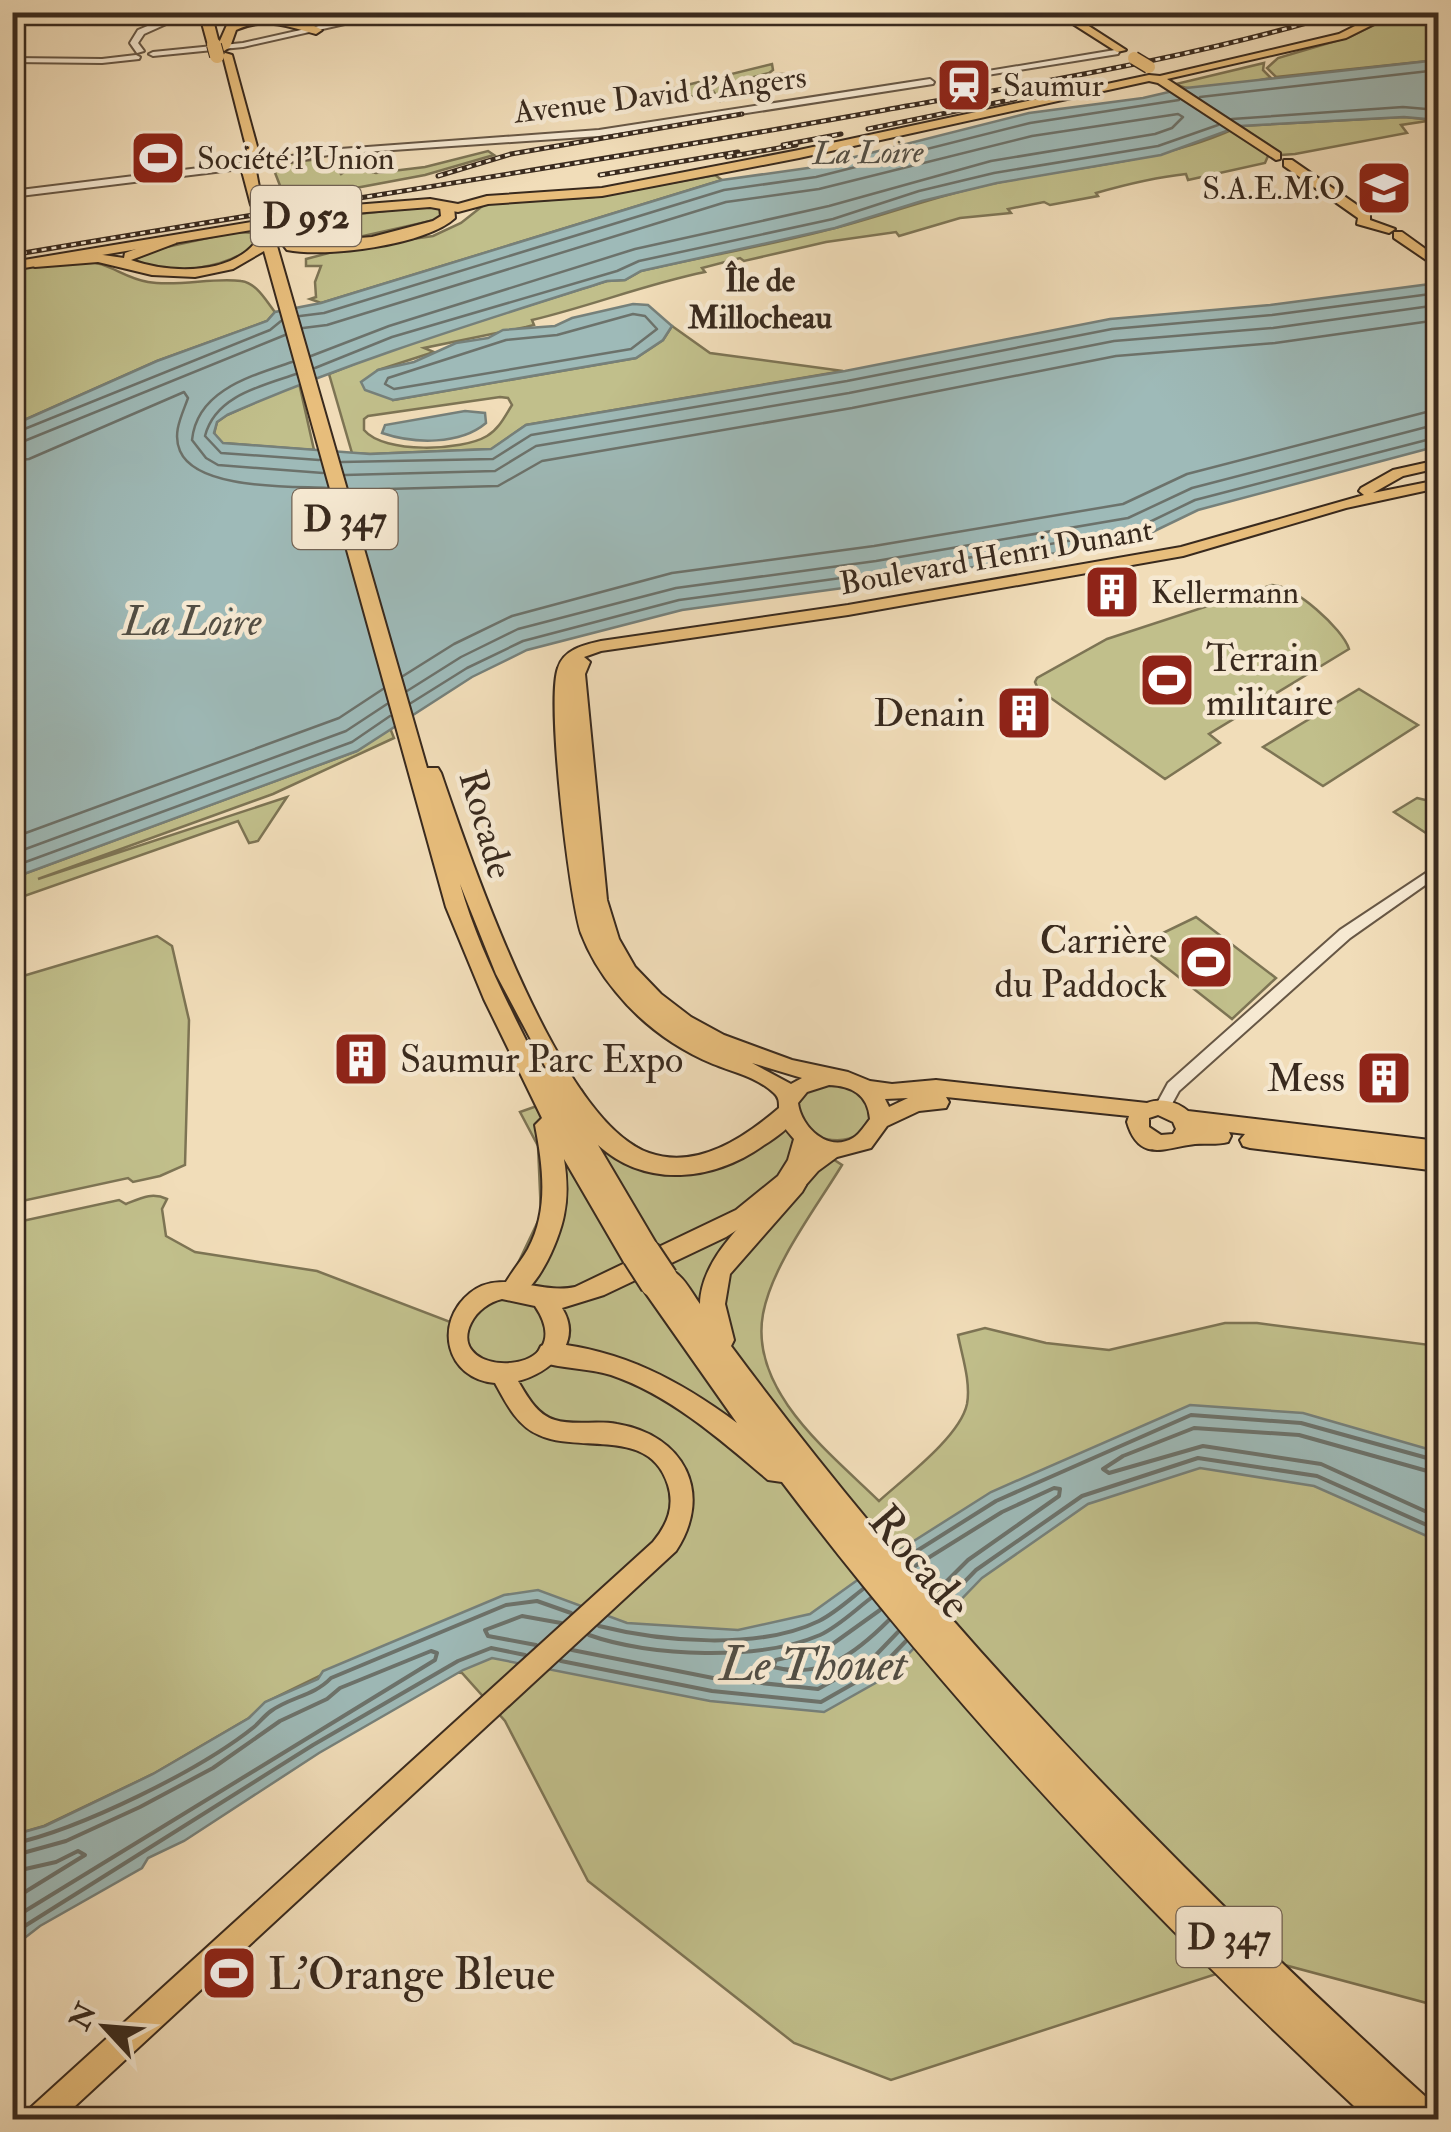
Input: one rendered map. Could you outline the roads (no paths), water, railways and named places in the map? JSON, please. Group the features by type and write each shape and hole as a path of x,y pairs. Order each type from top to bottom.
{"highway":[{"name":"D 347","path":"206,12 221,49"},
{"name":"D 347","path":"214,12 264,204 266,227 289,283 415,745"},
{"path":"221,49 231,28 252,20 280,18 306,30"},
{"path":"215,268 254,255 262,244 266,227 292,247 308,251 432,229 448,218 456,202"},
{"path":"124,254 168,273 215,268 260,270 289,283 337,247 434,231 450,223 456,202"},
{"path":"36,263 124,254 171,240"},
{"name":"Rocade","path":"415,745 431,773 475,926 525,1041 641,1254"},
{"name":"Rocade","path":"415,745 448,884 485,978 542,1102 659,1281 838,1522 1232,1968 1394,2120"},
{"path":"431,773 481,917 517,1002 543,1048 607,1139 644,1161 693,1166 740,1151 789,1106"},
{"path":"514,1290 540,1249 557,1204 556,1168 542,1102"},
{"path":"730,1367 711,1309 714,1282 721,1268 794,1184"},
{"name":"D 347","path":"659,1281 730,1367 838,1522"},
{"path":"540,1362 592,1359 678,1397 742,1441 838,1522"},
{"name":"D 347","path":"1036,1748 1234,1941 1427,2120"}],"main road":[{"path":"1059,12 1438,264"},
{"name":"D 952","path":"12,265 124,254 352,206 574,196 640,185 1135,63 1342,36 1393,12"},
{"name":"D 952","path":"171,240 354,209 456,202"},
{"name":"D 952","path":"12,265 36,263"},
{"name":"Boulevard Henri Dunant","path":"654,640 876,606 1183,550 1342,504 1427,472 1438,483"},
{"path":"654,640 593,654 582,661 577,674 598,900 607,934 636,980 658,1003 690,1026 752,1057 849,1079 867,1088 892,1092 946,1089 1162,1120 1214,1136 1438,1163"},
{"path":"654,640 588,649 566,668 566,730 588,927 609,969 644,1010 697,1048 776,1082 789,1106 795,1132 804,1139 834,1148 859,1144 869,1138 880,1120 907,1106 932,1102 1438,1148"},
{"path":"789,1106 802,1086 828,1077"},
{"path":"867,1088 880,1109 880,1120"},
{"path":"540,1362 502,1375 469,1362 458,1343 458,1332 472,1305 491,1293 514,1290 543,1299 566,1299 731,1223 764,1201 790,1174 801,1157 804,1139"},
{"path":"528,1415 524,1391 559,1326 580,1304 736,1228 834,1148"},
{"path":"543,1299 559,1326"},
{"path":"38,2120 638,1569 663,1536 671,1508 662,1467 638,1441 606,1432 553,1430 528,1415 502,1375"}],"street":[{"path":"138,54 135,40 142,32 188,12"},
{"path":"12,60 102,61 138,54 228,48 394,12"},
{"name":"Avenue David d'Angers","path":"12,194 251,165 332,151 598,133 930,82 934,77 1135,63"},
{"path":"1162,1120 1173,1086 1323,953 1438,870"}],"water":[{"name":"La Loire","path":"1438,60 1438,120 1404,117 1240,126 1161,155 997,183 835,228 641,271 625,280 607,281 320,377 227,415 217,422 214,433 223,443 370,454 491,449 526,425 845,371 1110,319 1270,305 1438,283 1438,446 1198,510 1138,539 880,583 682,610 527,650 472,677 357,751 13,878 13,425 157,361 267,321 275,312 321,303 722,180 815,167 1029,113 1143,98 1186,88"},
{"path":"633,304 648,305 672,326 663,340 636,358 393,400 365,390 361,382 378,370 414,362 456,343 488,338 503,330 555,326 572,318"},
{"path":"465,411 485,413 486,423 450,439 408,439 382,433 385,425"},
{"name":"Le Thouet","path":"1190,1405 1303,1413 1438,1452 1438,1541 1314,1486 1200,1468 1088,1504 982,1578 886,1677 824,1712 710,1701 492,1658 463,1670 319,1753 184,1841 148,1858 142,1868 40,1926 13,1947 13,1835 45,1826 153,1774 249,1718 265,1702 318,1679 323,1671 504,1595 538,1590 627,1623 738,1630 810,1614 898,1551 991,1492"}],"railway":[{"path":"12,255 667,148 1059,79 1231,43 1344,12"},
{"path":"868,129 1015,99"},
{"path":"438,176 511,154 742,114"},
{"path":"783,145 841,134"},
{"path":"727,157 796,145"},
{"path":"600,175 738,152"}],"place":[{"name":"Saumur","path":"964,85"},
{"name":"Société l'Union","path":"158,158"},
{"name":"S.A.E.M.O","path":"1384,188"},
{"name":"Kellermann","path":"1112,592"},
{"name":"Terrain militaire","path":"1167,680"},
{"name":"Denain","path":"1024,713"},
{"name":"Carrière du Paddock","path":"1206,962"},
{"name":"Saumur Parc Expo","path":"361,1059"},
{"name":"Mess","path":"1384,1078"},
{"name":"L'Orange Bleue","path":"229,1973"}],"district":[{"name":"Île de Millocheau","path":"760,298"}]}
